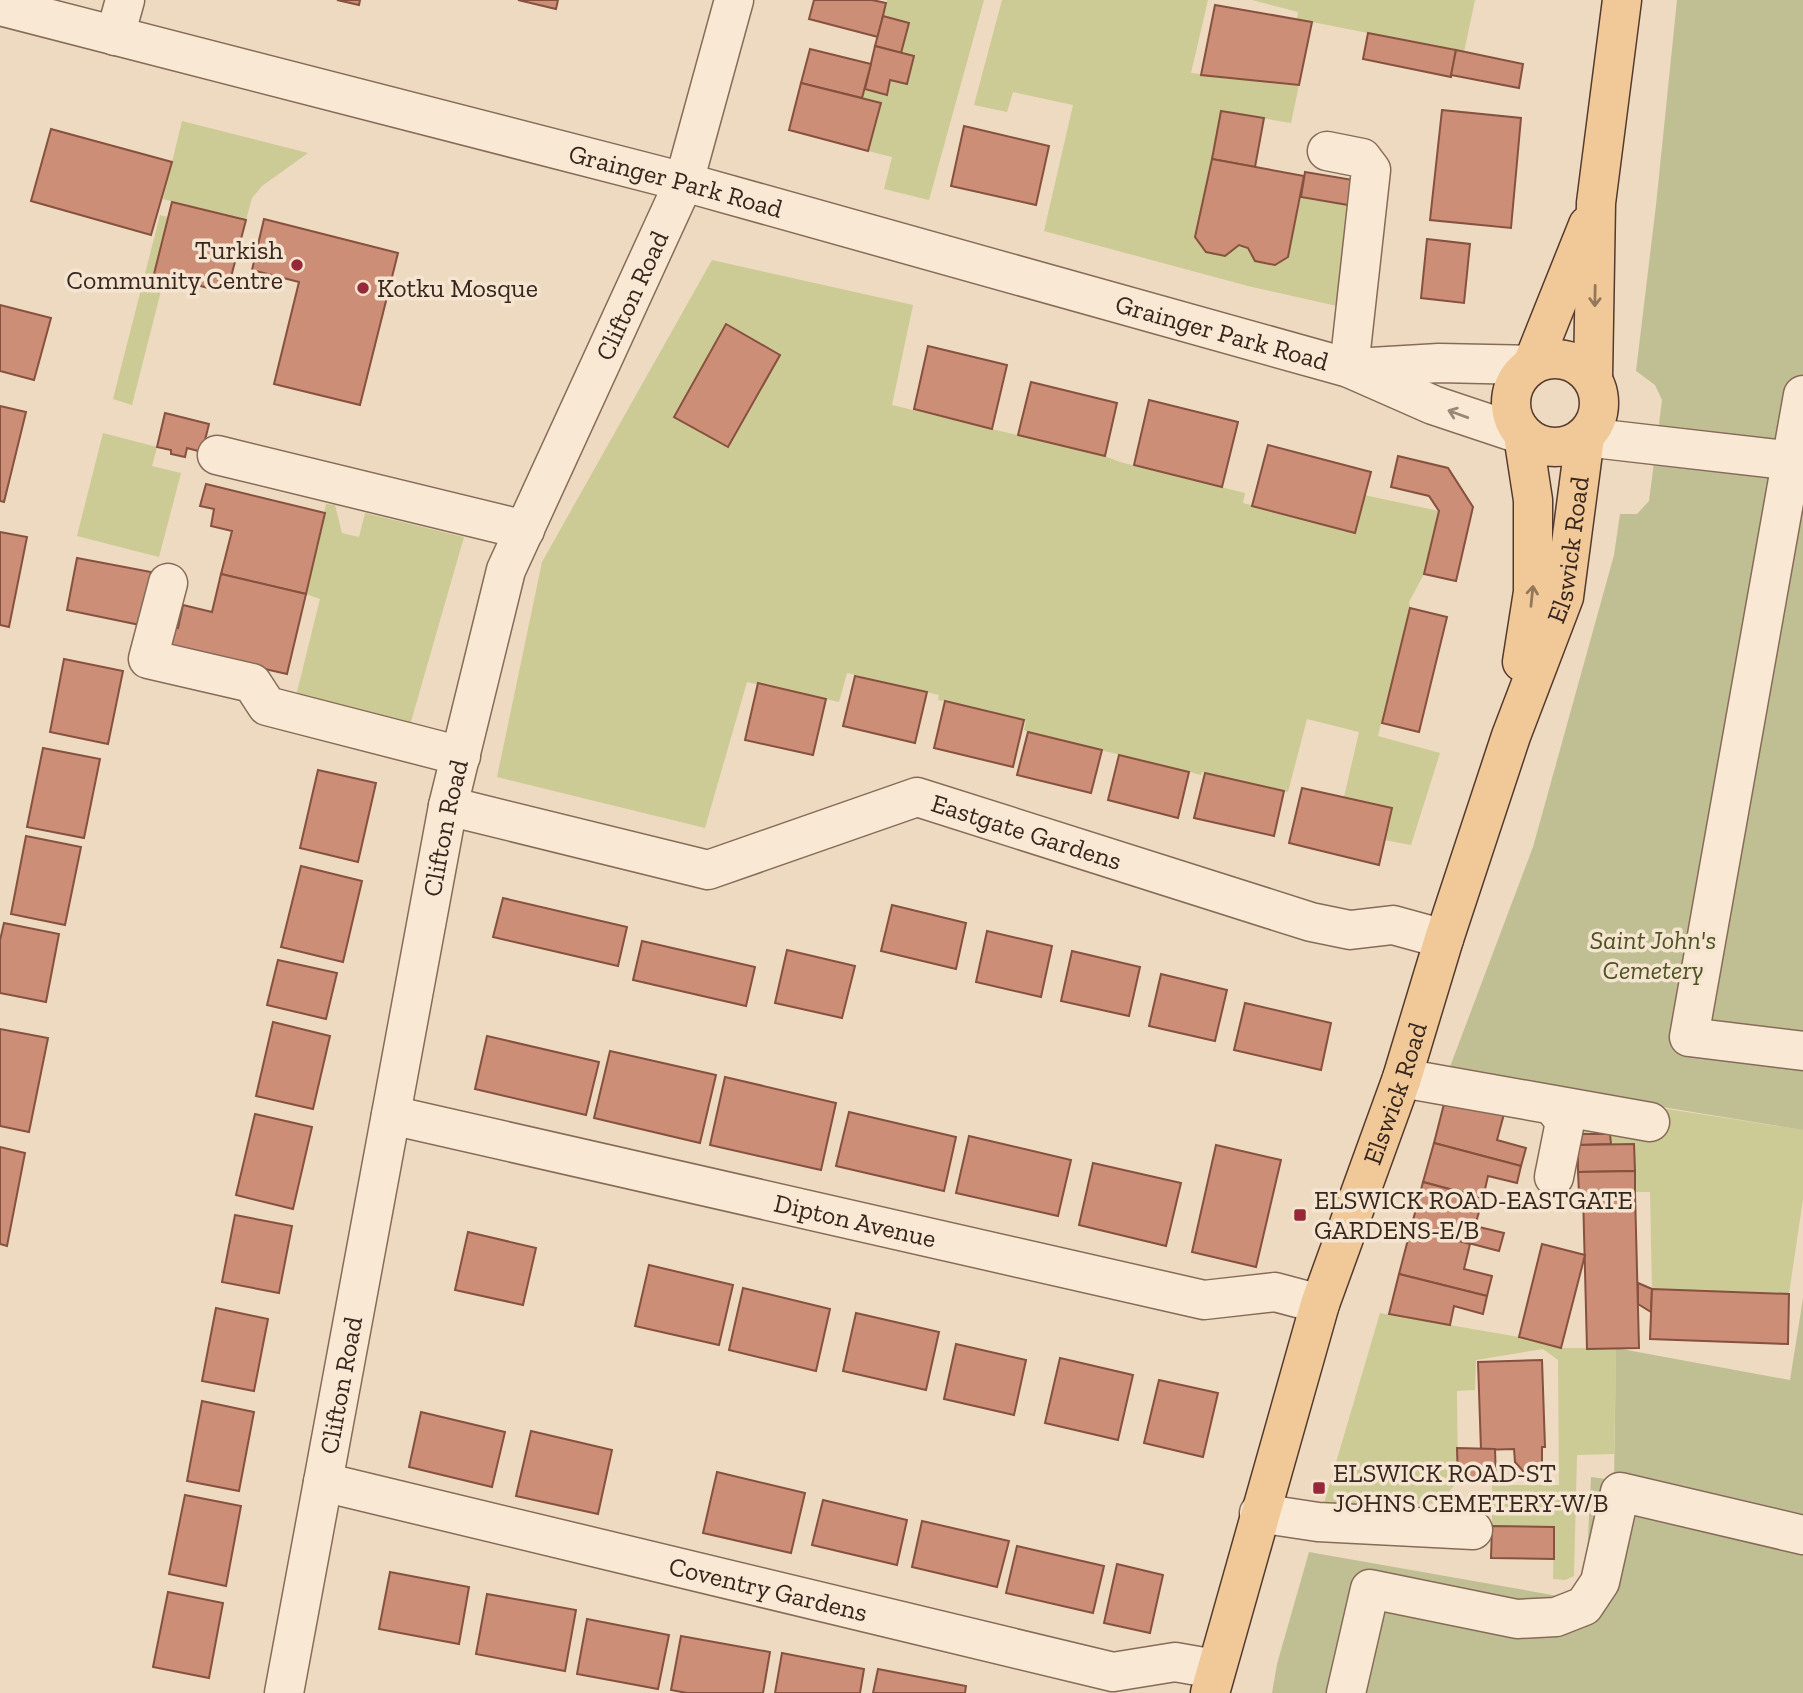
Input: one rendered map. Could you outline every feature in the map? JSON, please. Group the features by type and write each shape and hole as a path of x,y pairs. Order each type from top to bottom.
{"main road":[{"name":"Elswick Road","path":"1523,435 1534,443 1547,447 1574,444 1585,437 1595,424 1600,409 1599,393 1593,378 1596,203 1622,0"},
{"name":"Elswick Road","path":"1511,736 1533,592 1533,500 1523,435 1511,411 1511,398 1522,373 1532,365 1596,203"},
{"path":"1532,365 1545,359 1559,358 1584,368 1593,378"},
{"name":"Elswick Road","path":"1212,1681 1320,1304 1402,1078 1444,939 1511,736 1564,597 1585,437"}],"street":[{"name":"Clifton Road","path":"285,1693 448,806 506,570 684,182 734,0"},
{"name":"Grainger Park Road","path":"0,7 120,18 684,182 1349,368 1433,405 1523,435"},
{"path":"1327,151 1362,158 1371,170 1349,368"},
{"name":"Grainger Park Road","path":"1349,368 1438,363 1532,365"},
{"path":"1803,395 1797,461 1689,1038 1803,1051"},
{"path":"1585,437 1797,461"},
{"path":"217,455 525,530"},
{"path":"168,583 148,659 252,683 267,706 461,756"},
{"name":"Eastgate Gardens","path":"448,806 708,870 918,797 1311,922 1350,930 1393,925 1444,939"},
{"path":"1402,1078 1650,1122"},
{"path":"1554,1107 1565,1122 1554,1177"},
{"name":"Dipton Avenue","path":"391,1115 1204,1300 1275,1292 1320,1304"},
{"name":"Coventry Gardens","path":"323,1482 1113,1672 1175,1662 1212,1681"},
{"path":"1346,1693 1370,1589 1517,1619 1556,1617 1584,1606 1600,1582 1620,1492 1803,1535"},
{"path":"1259,1513 1318,1522 1473,1530"}],"shaded area":[{"path":"887,0 984,0 929,200 884,189 892,157 868,151 881,103 862,98 865,89 886,94 890,80 907,84 914,57 901,53 909,23 883,16"},
{"path":"1002,0 1208,0 1191,73 1299,85 1291,123 1221,111 1212,159 1239,245 1248,248 1255,261 1275,265 1288,256 1301,197 1354,206 1337,306 1248,286 1044,231 1073,105 1013,92 1007,112 974,105"},
{"path":"1252,0 1475,0 1464,52 1297,19 1298,12"},
{"path":"182,121 308,153 262,186 252,198 246,220 163,199"},
{"path":"160,215 168,217 152,279 163,283 132,405 113,399"},
{"path":"712,260 913,305 892,405 1245,493 1243,503 1354,532 1364,495 1439,511 1424,574 1409,602 1410,608 1378,736 1440,753 1411,845 1384,840 1392,808 1344,797 1359,732 1307,719 1288,792 1202,772 1201,775 1028,732 1024,730 1024,720 938,700 939,695 847,673 839,702 747,682 705,828 497,777 542,562"},
{"path":"103,433 157,447 152,466 181,473 159,557 77,536"},
{"path":"326,504 335,505 342,533 359,537 365,513 464,537 410,725 296,696 320,599 306,594"},
{"path":"1584,1096 1803,1130 1803,1199 1789,1294 1652,1289 1650,1192 1635,1192 1634,1144 1611,1144 1610,1134 1577,1134"},
{"path":"1380,1313 1519,1337 1561,1348 1616,1348 1614,1454 1577,1455 1574,1576 1565,1580 1553,1579 1554,1527 1492,1526 1492,1485 1559,1485 1558,1360 1543,1349 1476,1360 1475,1390 1457,1391 1458,1480 1441,1503 1322,1510"}],"green space":[{"name":"Saint John's Cemetery","path":"1677,0 1803,0 1803,1130 1448,1072 1533,847 1614,555 1620,514 1637,514 1649,501 1662,400 1655,385 1636,371"},
{"path":"1803,1298 1803,1693 1272,1693 1277,1664 1309,1552 1558,1596 1575,1591 1586,1578 1591,1477 1614,1480 1616,1348 1790,1380"}],"building":[{"path":"337,0 360,0 359,5"},
{"path":"518,0 558,0 556,9"},
{"path":"814,0 872,0 886,3 878,37 809,19"},
{"path":"1215,5 1312,22 1299,85 1201,75"},
{"path":"883,16 909,23 901,53 875,46"},
{"path":"1368,33 1456,50 1451,77 1363,59"},
{"path":"875,46 914,56 907,84 890,80 887,95 865,89"},
{"path":"810,49 871,64 862,98 801,83"},
{"path":"1456,50 1523,64 1519,88 1451,75"},
{"path":"801,83 881,103 868,151 789,130"},
{"path":"1442,110 1521,118 1511,228 1430,220"},
{"path":"1221,111 1264,118 1255,167 1212,159"},
{"path":"964,126 1049,146 1036,205 951,186"},
{"path":"51,129 172,162 151,235 31,201"},
{"path":"1212,159 1304,176 1288,257 1275,265 1255,261 1248,248 1239,245 1225,256 1206,252 1195,237"},
{"path":"1305,172 1359,181 1354,206 1301,197"},
{"path":"172,202 246,220 231,277 220,274 216,290 154,274"},
{"path":"264,219 398,253 360,405 274,384 299,282 252,270"},
{"path":"1427,239 1470,244 1464,303 1421,298"},
{"path":"0,305 51,318 34,380 0,371"},
{"path":"726,324 780,355 728,447 674,417"},
{"path":"928,346 1007,365 992,429 914,409"},
{"path":"1031,382 1117,403 1105,456 1018,435"},
{"path":"1149,400 1238,422 1222,487 1134,465"},
{"path":"0,406 26,412 4,502 0,501"},
{"path":"165,413 209,424 202,452 187,448 185,457 157,447"},
{"path":"1268,445 1371,472 1355,533 1252,506"},
{"path":"1398,456 1448,468 1473,507 1456,581 1424,574 1439,511 1429,496 1391,487"},
{"path":"206,484 325,513 306,594 221,574 232,531 211,526 214,509 200,506"},
{"path":"0,532 27,537 9,627 0,625"},
{"path":"77,558 151,572 140,625 67,610"},
{"path":"221,574 306,594 287,674 161,645 165,626 178,628 183,605 212,612"},
{"path":"1410,608 1447,617 1419,732 1382,723"},
{"path":"64,659 123,671 108,744 50,732"},
{"path":"855,676 927,692 915,743 843,726"},
{"path":"758,683 826,699 813,755 745,740"},
{"path":"945,701 1024,720 1013,767 934,748"},
{"path":"1028,732 1102,750 1091,793 1017,775"},
{"path":"43,748 100,759 84,838 27,827"},
{"path":"1119,755 1189,772 1178,818 1108,800"},
{"path":"318,770 376,783 358,862 300,848"},
{"path":"1205,773 1284,791 1274,836 1194,818"},
{"path":"1302,788 1392,808 1379,865 1289,843"},
{"path":"26,836 81,847 65,925 11,914"},
{"path":"301,866 362,881 343,962 281,947"},
{"path":"503,898 627,927 618,966 493,937"},
{"path":"892,905 966,923 956,969 881,951"},
{"path":"4,923 59,934 46,1002 0,993 0,940"},
{"path":"987,931 1052,946 1041,997 976,982"},
{"path":"642,941 755,967 746,1006 633,980"},
{"path":"787,950 855,966 842,1018 775,1003"},
{"path":"1072,951 1140,967 1129,1016 1061,1001"},
{"path":"278,960 337,973 326,1019 267,1005"},
{"path":"1161,974 1227,990 1215,1041 1149,1026"},
{"path":"1245,1003 1331,1023 1321,1070 1234,1050"},
{"path":"273,1022 330,1036 313,1109 256,1096"},
{"path":"0,1029 48,1038 29,1132 0,1126"},
{"path":"487,1036 599,1062 586,1115 475,1089"},
{"path":"610,1051 716,1075 700,1143 594,1118"},
{"path":"725,1077 836,1103 821,1170 710,1145"},
{"path":"1445,1100 1505,1110 1497,1140 1526,1148 1521,1166 1434,1143"},
{"path":"849,1112 956,1137 944,1191 836,1166"},
{"path":"255,1114 312,1127 293,1209 236,1195"},
{"path":"1577,1134 1610,1134 1611,1144 1578,1145"},
{"path":"969,1136 1071,1160 1058,1216 956,1193"},
{"path":"1434,1143 1521,1166 1517,1183 1488,1176 1483,1198 1423,1182"},
{"path":"1634,1144 1635,1171 1578,1172 1578,1145"},
{"path":"1216,1145 1281,1160 1256,1267 1192,1252"},
{"path":"0,1147 25,1153 7,1246 0,1244"},
{"path":"1093,1163 1181,1183 1166,1246 1079,1225"},
{"path":"1635,1171 1635,1192 1579,1193 1578,1172"},
{"path":"1423,1182 1483,1198 1475,1226 1504,1233 1499,1251 1411,1228"},
{"path":"1635,1192 1639,1348 1587,1349 1583,1193"},
{"path":"235,1215 292,1226 279,1293 222,1282"},
{"path":"1411,1228 1470,1244 1464,1269 1492,1276 1487,1296 1399,1274"},
{"path":"468,1232 536,1248 523,1305 455,1290"},
{"path":"1542,1244 1585,1255 1561,1348 1519,1337"},
{"path":"649,1265 733,1285 719,1345 635,1326"},
{"path":"1399,1274 1487,1296 1483,1314 1454,1306 1450,1325 1389,1314"},
{"path":"1638,1283 1652,1289 1651,1312 1638,1304"},
{"path":"743,1288 830,1309 816,1371 729,1350"},
{"path":"1652,1289 1789,1294 1788,1344 1650,1339"},
{"path":"216,1308 268,1319 254,1391 202,1381"},
{"path":"856,1313 939,1332 926,1390 843,1371"},
{"path":"956,1344 1026,1360 1014,1415 944,1399"},
{"path":"1060,1358 1133,1375 1118,1440 1045,1423"},
{"path":"1542,1360 1545,1447 1542,1447 1542,1461 1534,1471 1523,1471 1515,1462 1514,1449 1481,1450 1478,1362"},
{"path":"1159,1380 1218,1393 1203,1457 1144,1443"},
{"path":"202,1401 254,1412 239,1491 187,1481"},
{"path":"421,1412 505,1432 492,1487 409,1467"},
{"path":"531,1431 612,1450 598,1514 516,1496"},
{"path":"1457,1448 1495,1449 1496,1479 1458,1480"},
{"path":"717,1472 805,1493 791,1553 703,1533"},
{"path":"185,1495 241,1506 226,1586 169,1574"},
{"path":"823,1500 907,1520 897,1565 812,1545"},
{"path":"922,1521 1009,1541 997,1587 912,1567"},
{"path":"1492,1526 1554,1527 1554,1559 1491,1558"},
{"path":"1017,1546 1104,1566 1093,1613 1006,1593"},
{"path":"1117,1564 1163,1575 1150,1633 1104,1623"},
{"path":"390,1572 469,1587 459,1644 379,1629"},
{"path":"168,1592 223,1603 209,1678 153,1667"},
{"path":"487,1594 576,1610 565,1671 476,1654"},
{"path":"587,1619 669,1635 658,1689 577,1674"},
{"path":"681,1636 770,1652 763,1693 687,1693 671,1690"},
{"path":"782,1653 864,1669 860,1693 775,1693"},
{"path":"878,1669 966,1686 965,1693 873,1693"}],"place":[{"name":"Turkish Community Centre","path":"297,265"},
{"name":"Kotku Mosque","path":"363,288"},
{"name":"ELSWICK ROAD-EASTGATE GARDENS-E/B","path":"1300,1215"},
{"name":"ELSWICK ROAD-ST JOHNS CEMETERY-W/B","path":"1319,1488"}]}
